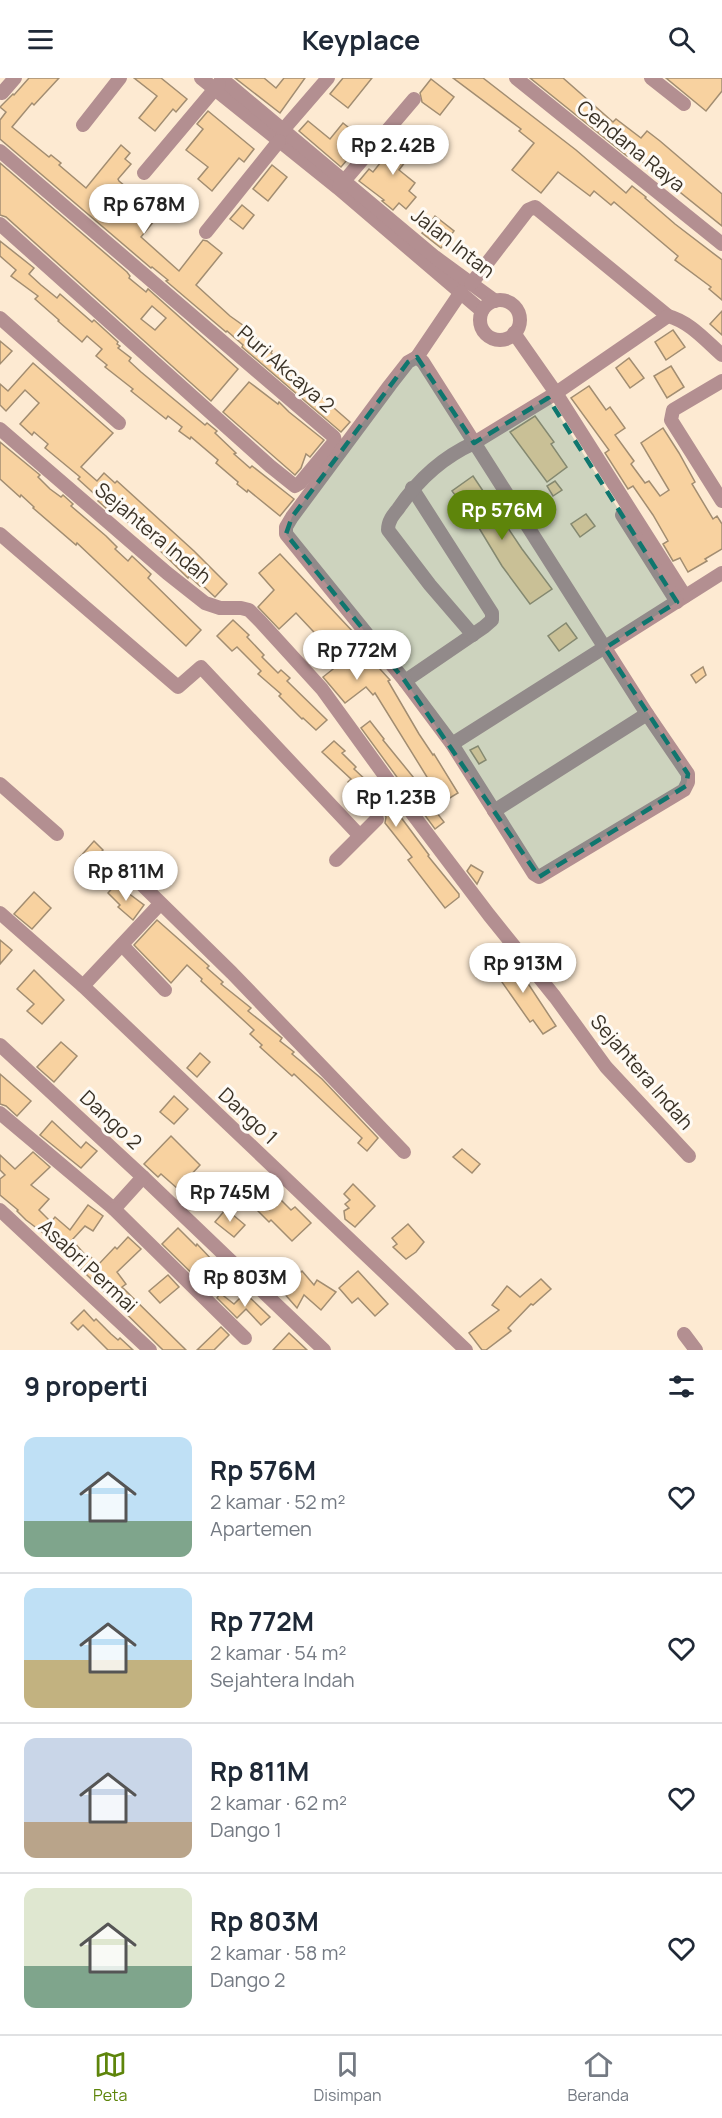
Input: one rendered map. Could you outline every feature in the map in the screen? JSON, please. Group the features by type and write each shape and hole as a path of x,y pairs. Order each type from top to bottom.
{"street":[{"path":"2,93 15,78"},
{"path":"83,125 120,78"},
{"path":"201,78 221,81 281,136 466,288 482,311"},
{"path":"206,232 328,78"},
{"name":"Cendana Raya","path":"516,78 722,244"},
{"path":"651,78 681,102"},
{"path":"144,172 221,81"},
{"path":"341,184 414,99"},
{"name":"Puri Akcaya 2","path":"0,151 299,406 334,437 335,441 295,486 0,224"},
{"path":"417,357 423,362 647,714 688,774 688,782 684,790 538,877 452,744 405,681 286,534 286,527 390,385 408,362 417,357 466,288 528,210 535,207 668,316 687,324 722,355"},
{"name":"Jalan Intan","path":"466,288 495,301"},
{"path":"505,300 516,308 520,321 511,335 498,339 486,334 480,323 482,311 495,301 505,300"},
{"path":"472,635 429,585 388,530 392,518 412,488 461,448 474,443 552,395 668,316"},
{"path":"0,318 119,423"},
{"path":"511,335 552,395 681,599"},
{"path":"722,381 673,410 671,420 722,501"},
{"name":"Sejahtera Indah","path":"1,432 205,603 220,608 249,610 260,621 322,689 414,816 555,997 606,1067 689,1156"},
{"path":"405,681 492,620 492,614 412,488"},
{"path":"0,534 178,687 201,667 360,836"},
{"path":"452,744 722,573"},
{"path":"494,811 647,714"},
{"path":"0,784 57,834"},
{"path":"336,861 377,819"},
{"path":"130,873 232,972 404,1152"},
{"path":"83,986 160,904"},
{"name":"Dango 1","path":"0,913 83,986 466,1350"},
{"path":"122,945 165,990"},
{"name":"Dango 2","path":"0,1045 143,1177 324,1350"},
{"path":"0,1113 114,1209 245,1338"},
{"path":"114,1209 143,1177"},
{"name":"Asabri Permai","path":"0,1210 150,1350"},
{"path":"684,1334 696,1350"}],"highlighted area":[{"path":"417,357 474,443 548,398 677,602 605,648 688,774 686,786 539,877 405,681 286,534 292,517 408,362"}],"building":[{"path":"29,78 59,78 34,105 32,103 12,127 49,157 51,155 61,163 59,165 86,188 121,145 130,153 125,159 131,164 118,179 119,181 143,201 151,192 167,205 141,237 179,271 203,240 222,253 196,285 230,316 251,331 250,333 272,351 271,353 350,422 341,432 242,347 243,345 227,331 166,281 168,280 0,139 0,120 6,112 0,107"},
{"path":"134,78 161,78 187,99 176,112 173,109 155,131 139,118 157,96"},
{"path":"235,78 264,78 276,88 284,78 305,78 280,113"},
{"path":"343,78 372,78 348,108 330,94"},
{"path":"453,78 483,78 576,150 626,193 632,186 646,197 675,224 722,260 722,300 709,289 711,287 675,260 678,256 614,202 611,205 594,191 590,196 558,172 541,193 512,170 534,143 519,131 521,129"},
{"path":"530,78 563,78 613,122 616,119 641,138 647,131 660,141 722,194 722,226 630,152 627,156"},
{"path":"666,78 722,78 722,91 706,111"},
{"path":"431,79 454,97 440,115 422,102 420,93"},
{"path":"208,111 254,149 244,162 239,158 212,191 198,179 208,167 186,150 203,129 197,124"},
{"path":"308,121 330,139 343,123 364,140 341,167 299,131"},
{"path":"404,133 418,145 399,170 415,183 409,191 416,197 406,209 399,203 393,210 359,181 369,169 373,172"},
{"path":"0,163 127,272 129,278 146,292 148,289 238,369 211,401 6,217 0,215","holes":["152,306 166,318 155,330 141,319"]},
{"path":"272,165 287,177 268,201 253,189"},
{"path":"242,205 254,215 243,229 230,219"},
{"path":"435,216 454,231 441,248 422,233"},
{"path":"0,241 34,268 29,274 41,285 57,298 60,294 92,322 94,320 118,342 120,346 118,348 131,358 129,361 141,372 205,425 207,423 217,431 215,433 250,468 252,466 294,499 280,516 237,484 238,482 216,463 218,460 191,437 190,439 179,431 182,427 168,416 166,419 105,367 107,365 96,356 102,349 87,336 82,342 35,299 38,296 11,276 16,270 0,256"},
{"path":"722,311 722,335 710,324"},
{"path":"673,330 685,347 666,360 655,342"},
{"path":"0,341 12,351 0,364"},
{"path":"629,358 644,378 630,388 616,368"},
{"path":"33,363 113,433 81,467 97,481 104,473 115,483 117,481 194,551 227,584 215,597 202,585 200,586 189,576 188,578 146,537 109,507 107,509 98,501 100,499 78,479 80,477 45,448 48,444 34,432 32,435 20,424 39,403 25,390 6,411 0,405 0,384 8,391"},
{"path":"671,366 684,387 667,398 654,376"},
{"path":"249,382 278,404 279,402 324,440 310,457 306,454 301,468 295,475 223,412"},
{"path":"589,386 606,410 610,407 625,428 615,435 634,461 631,464 645,483 649,481 660,496 669,490 641,443 663,428 695,482 692,484 713,519 717,516 722,524 722,549 705,559 707,561 688,572 680,558 673,561 663,544 668,541 653,515 633,486 628,489 605,453 609,450 571,398"},
{"path":"535,416 554,442 551,444 567,467 547,482 510,432"},
{"path":"0,442 40,475 38,477 50,489 61,497 63,495 73,504 71,506 106,536 117,547 115,549 128,561 132,556 151,574 148,578 201,630 186,646 77,543 76,545 0,479"},
{"path":"473,476 552,589 530,604 452,491"},
{"path":"555,481 562,490 553,496 547,486"},
{"path":"586,514 595,526 580,537 571,524"},
{"path":"280,554 355,634 382,667 380,669 390,680 388,681 419,734 458,793 433,808 444,822 435,829 361,728 370,721 418,783 427,777 375,693 373,695 366,687 345,703 323,677 342,662 296,613 279,629 258,607 274,590 259,573"},
{"path":"233,620 249,635 247,637 264,655 262,657 278,673 281,670 290,678 287,681 327,720 316,730 302,719 279,696 281,694 258,674 261,671 237,647 232,651 217,636"},
{"path":"566,623 577,638 559,651 548,636"},
{"path":"703,667 706,675 696,683 691,675"},
{"path":"334,741 345,751 342,753 356,767 354,769 381,794 385,792 428,856 459,894 459,897 445,908 408,860 412,857 385,823 384,813 375,810 348,782 351,779 322,752"},
{"path":"478,746 486,760 479,764 470,750"},
{"path":"94,841 103,850 89,865 80,857"},
{"path":"471,865 483,872 477,884 467,871"},
{"path":"116,884 144,905 133,920 118,907 120,905 108,893"},
{"path":"34,892 51,908 32,929 14,914"},
{"path":"157,920 209,966 207,968 223,982 221,984 251,1008 248,1011 282,1038 280,1041 294,1052 292,1054 322,1079 378,1138 367,1151 358,1143 362,1138 294,1074 292,1076 260,1047 262,1045 250,1034 254,1030 187,965 171,983 134,945"},
{"path":"0,940 12,950 0,964"},
{"path":"506,955 556,1026 543,1034 533,1020 530,1022 490,965"},
{"path":"34,970 64,1000 42,1024 27,1011 34,1004 17,989"},
{"path":"61,1042 77,1056 54,1082 37,1067"},
{"path":"200,1053 210,1062 197,1077 187,1068"},
{"path":"0,1074 31,1101 17,1116 6,1106 0,1104"},
{"path":"174,1096 188,1109 174,1124 160,1112"},
{"path":"52,1121 81,1148 86,1142 97,1151 81,1168 40,1135"},
{"path":"171,1136 200,1165 178,1189 161,1174 158,1177 144,1164"},
{"path":"462,1149 480,1164 472,1173 453,1157"},
{"path":"33,1152 50,1167 31,1185 49,1199 39,1210 51,1222 55,1217 70,1230 88,1205 103,1216 93,1231 85,1226 72,1240 88,1258 90,1256 98,1265 128,1237 141,1249 117,1272 126,1284 122,1287 186,1350 163,1350 74,1262 73,1264 66,1257 69,1254 26,1220 0,1195 0,1179 5,1175 0,1170 0,1155 15,1169"},
{"path":"353,1184 375,1206 355,1227 345,1219 344,1211 349,1208 345,1204 350,1200 344,1194"},
{"path":"271,1190 291,1210 295,1207 311,1223 292,1241 254,1207"},
{"path":"226,1209 245,1225 234,1237 215,1222"},
{"path":"408,1224 424,1242 406,1259 393,1247 397,1244 392,1238"},
{"path":"178,1228 214,1262 216,1260 232,1274 214,1295 162,1244"},
{"path":"302,1271 314,1285 317,1280 336,1292 321,1310 304,1295 297,1308 282,1291"},
{"path":"358,1271 388,1304 375,1316 358,1298 352,1303 339,1288"},
{"path":"168,1275 179,1287 160,1303 149,1291"},
{"path":"541,1279 551,1289 533,1305 531,1304 508,1328 511,1331 486,1350 482,1350 469,1333 499,1310 492,1305 507,1286 520,1297"},
{"path":"220,1293 234,1304 245,1293 270,1317 261,1325 246,1309 237,1318 217,1298"},
{"path":"84,1310 94,1321 96,1319 118,1340 120,1338 133,1350 108,1350 83,1325 78,1330 71,1323"},
{"path":"221,1327 229,1335 214,1350 197,1350"},
{"path":"289,1333 307,1350 273,1350"}]}
